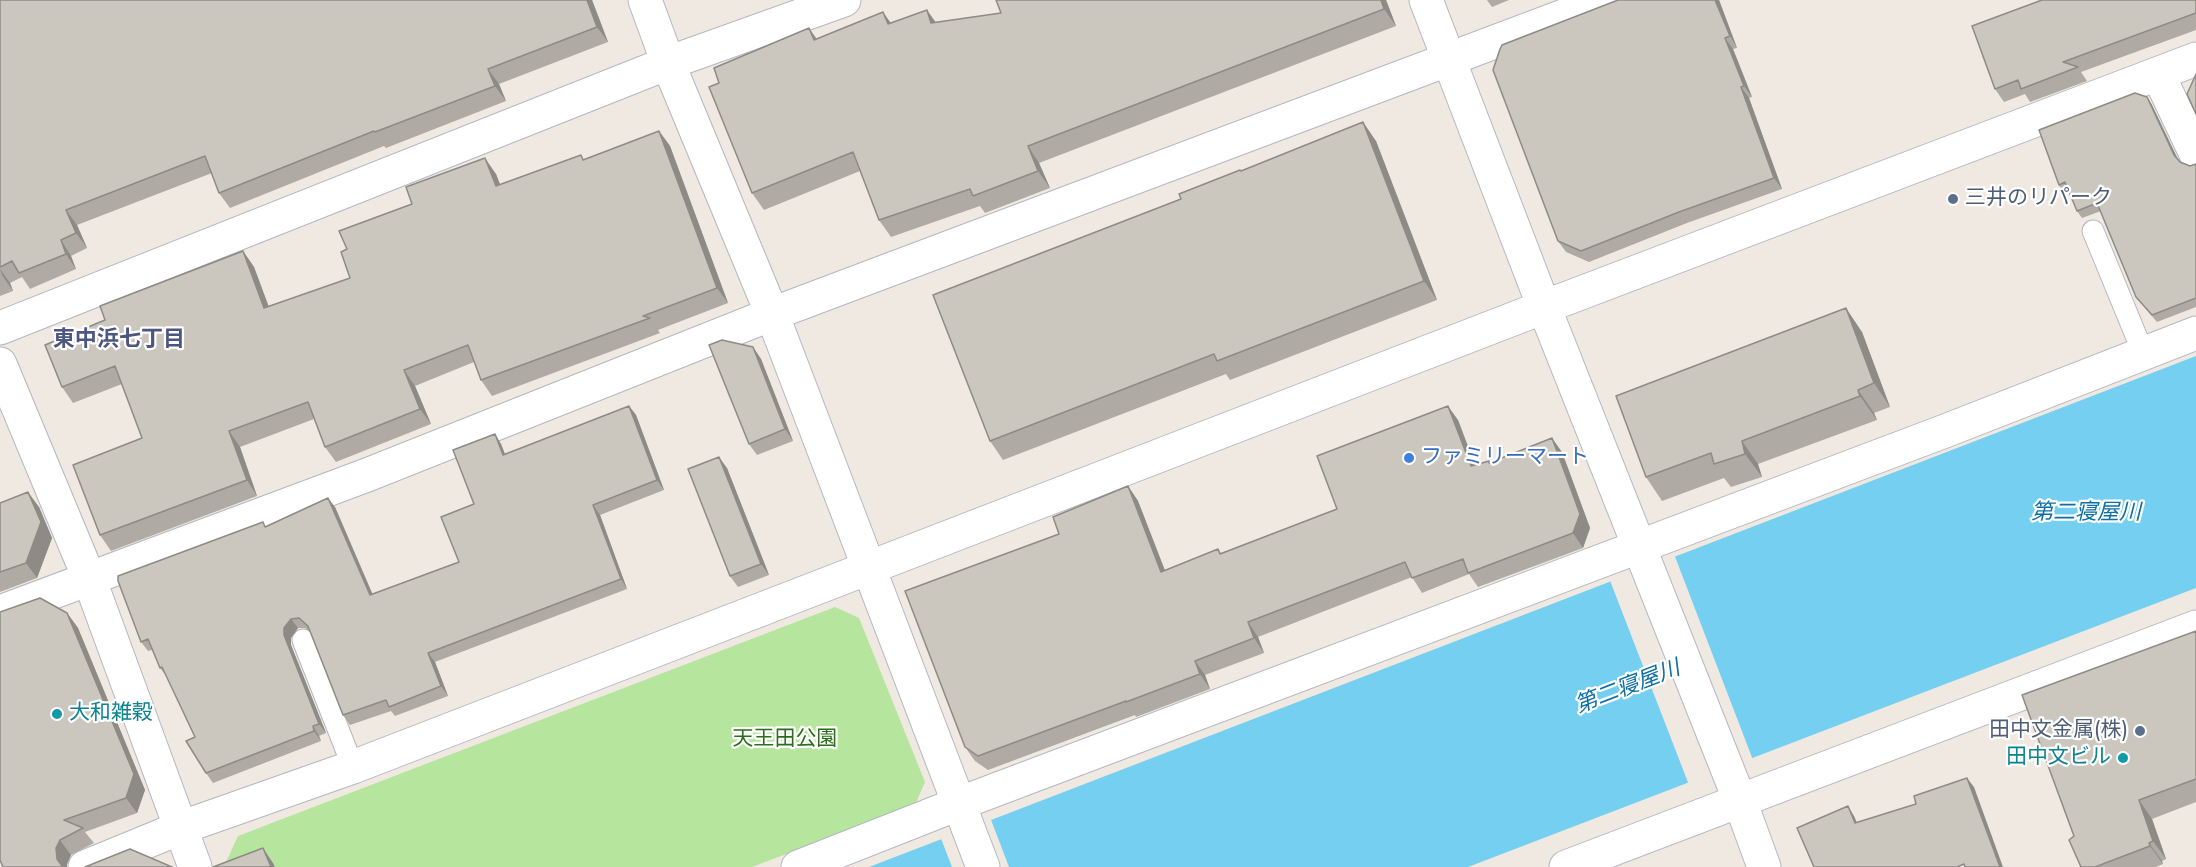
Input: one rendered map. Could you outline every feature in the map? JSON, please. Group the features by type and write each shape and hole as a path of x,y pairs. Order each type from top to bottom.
{"street":[{"path":"645,0 668,63 772,314 983,867"},
{"path":"0,328 668,63 844,0"},
{"path":"1426,0 1764,867"},
{"path":"0,612 367,475 772,314 1606,0"},
{"path":"85,867 180,828 353,767 1544,307 2196,59"},
{"path":"2158,74 2196,154"},
{"path":"798,867 962,813 1641,555 2196,333"},
{"path":"0,364 89,578 195,867"},
{"path":"1566,867 2196,627"}],"lane":[{"path":"2093,231 2144,355"},
{"path":"303,640 353,767"}],"green space":[{"name":"天王田公園","path":"835,607 859,618 925,782 915,805 752,867 228,867 226,862 238,836"}],"water":[{"name":"第二寝屋川","path":"2196,356 2196,588 1468,867 869,867"}],"pier":[{"path":"1674,554 1753,760 1689,785 1609,578"},
{"path":"990,817 1009,867 952,867 940,836"}],"building":[{"path":"0,0 587,0 597,27 488,69 495,86 219,193 205,156 66,210 76,233 61,240 66,254 19,273 12,261 0,267"},
{"path":"996,0 1381,0 1384,9 1028,146 1038,171 973,196 970,189 879,220 853,152 752,193 709,87 719,83 714,68 809,28 814,40 883,12 888,24 927,10 931,23 1001,13"},
{"path":"1618,0 1715,0 1730,36 1725,38 1744,86 1741,87 1774,178 1679,212 1581,251 1558,241 1493,70 1502,45"},
{"path":"2042,0 2196,0 2196,13 2063,62 2078,67 2021,89 2018,80 1995,89 1972,26"},
{"path":"2196,74 2196,114 2187,94"},
{"path":"2135,93 2147,97 2174,155 2180,162 2190,166 2196,164 2196,298 2152,315 2136,297 2097,203 2077,211 2065,182 2059,185 2039,130"},
{"path":"1363,122 1424,281 1217,361 1214,354 990,441 933,295 1181,199 1179,194"},
{"path":"659,131 717,288 643,316 650,318 481,380 468,345 404,370 420,409 325,447 308,402 229,431 247,480 100,535 73,465 142,438 115,366 62,387 45,345 105,320 100,306 243,251 264,308 350,278 341,252 347,249 339,231 412,204 406,187 485,158 496,186 581,155 583,160"},
{"path":"1846,308 1874,383 1858,390 1860,396 1742,441 1745,454 1714,464 1711,453 1646,477 1616,396"},
{"path":"722,340 753,347 785,429 749,444 709,345"},
{"path":"629,406 657,480 593,505 621,579 428,653 441,686 389,707 386,700 343,715 308,626 299,618 291,619 284,628 284,635 319,724 313,726 314,731 206,773 186,741 195,737 162,667 160,668 148,639 141,642 118,576 263,522 265,527 328,498 370,595 459,562 441,517 474,504 453,450 495,434 503,455"},
{"path":"1448,406 1471,466 1489,461 1489,463 1552,438 1580,514 1573,533 1468,573 1463,559 1412,578 1405,562 1248,622 1254,638 1195,661 1200,674 978,756 965,747 905,591 1059,534 1053,517 1128,486 1161,572 1218,549 1220,554 1337,509 1317,456"},
{"path":"719,457 761,564 730,576 688,469"},
{"path":"28,492 41,522 26,563 0,572 0,503"},
{"name":"大和雑穀","path":"40,598 67,613 134,774 126,798 64,820 83,828 60,840 56,848 57,859 65,867 3,867 0,860 0,612"},
{"name":"田中文ビル","path":"2196,631 2196,779 2139,800 2153,841 2149,843 2150,846 2095,867 2081,867 2069,840 2074,836 2022,695"},
{"path":"1967,778 2000,867 1965,867 1964,864 1957,867 1814,867 1797,828 1848,806 1855,823 1916,804 1914,796"},
{"path":"263,848 271,867 213,867"},
{"path":"130,849 172,867 85,867"}],"place":[{"name":"三井のリパーク","path":"1953,199"},
{"name":"ファミリーマート","path":"1409,458"},
{"name":"大和雑穀","path":"57,714"},
{"name":"田中文金属(株)","path":"2140,731"},
{"name":"田中文ビル","path":"2123,758"}],"district":[{"name":"東中浜七丁目","path":"119,341"}]}
